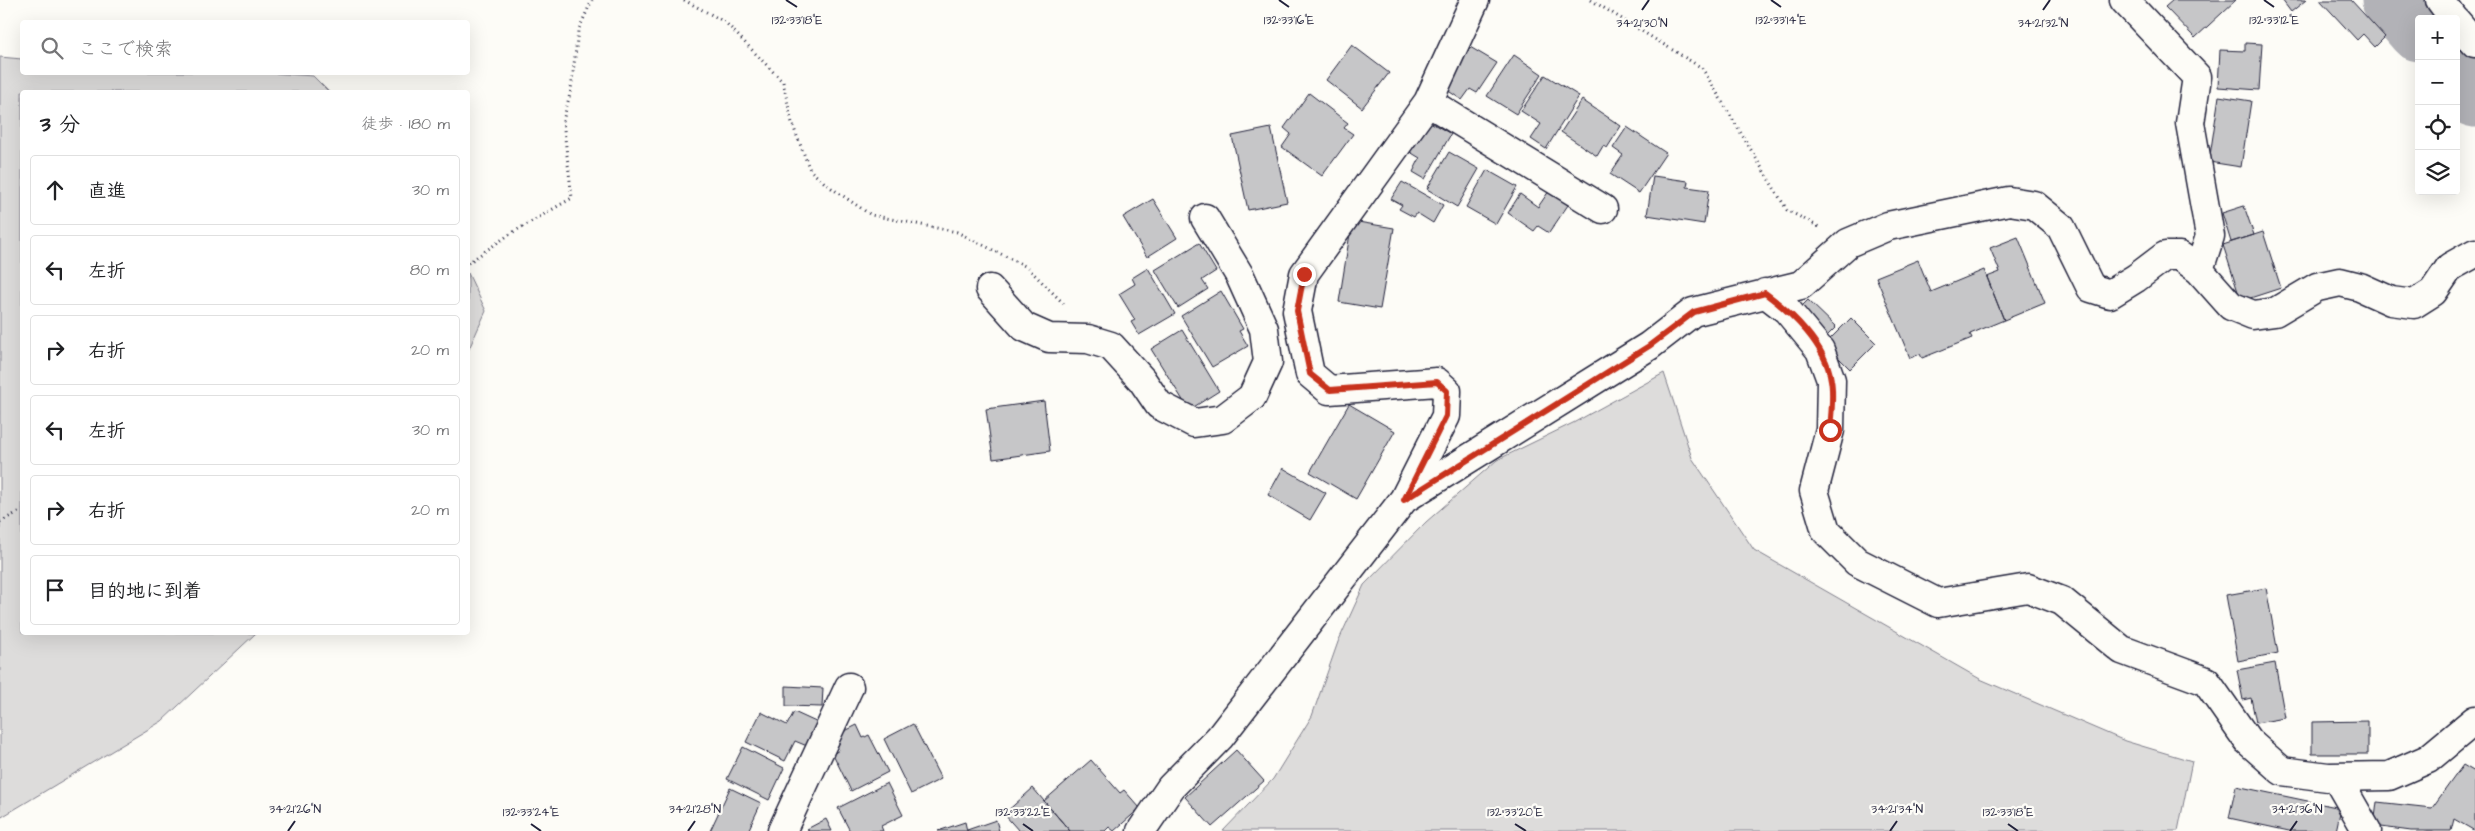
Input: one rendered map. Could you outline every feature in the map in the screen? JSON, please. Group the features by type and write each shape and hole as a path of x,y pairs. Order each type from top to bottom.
{"street":[{"path":"1141,831 1171,787 1220,737 1404,500 1446,416 1447,391 1437,382 1330,390 1310,374 1297,311 1304,274 1428,102 1475,0"},
{"path":"2124,0 2197,77 2190,123 2210,236 2199,270"},
{"path":"2440,0 2451,15"},
{"path":"2460,26 2475,43"},
{"path":"1428,102 1603,209"},
{"path":"1404,500 1649,346 1694,312 1801,285 1848,243 1888,226 2009,201 2034,205 2061,226 2091,288 2110,294 2136,278 2165,256 2180,256 2199,270 2231,306 2253,315 2276,312 2317,287 2340,282 2360,287 2391,301 2414,304 2433,292 2450,267 2475,254"},
{"path":"990,290 1024,327 1049,338 1088,339 1111,346 1142,380 1159,405 1194,423 1223,418 1252,397 1268,362 1264,329 1240,276 1205,218"},
{"path":"1765,293 1787,310 1820,350 1831,380 1830,430 1814,491 1826,531 1856,562 1938,602 2028,588 2062,601 2122,650 2206,681 2248,741 2282,771 2336,777 2390,776 2428,759 2475,720"},
{"path":"1264,329 1299,321"},
{"path":"782,831 848,686"},
{"path":"2336,777 2367,831"}],"path":[{"path":"470,263 510,234 572,198 563,121 571,90 578,31 592,0"},
{"path":"684,0 725,22 783,82 792,123 810,170 827,185 871,215 957,232 1027,267 1065,305 1088,339"},
{"path":"1591,0 1702,68 1787,210 1848,243"},
{"path":"0,522 20,511"}],"shaded area":[{"path":"0,57 20,59 20,75 313,76 327,90 20,90 20,635 254,635 162,721 0,818"},
{"path":"470,277 486,311 470,347"},
{"path":"1664,373 1692,458 1754,550 1980,679 2125,741 2192,761 2178,831 1223,831 1273,779 1312,716 1338,642 1364,585 1426,522 1497,460 1575,422"}],"building":[{"path":"2173,0 2236,0 2195,38 2165,7"},
{"path":"2282,0 2306,0 2291,12"},
{"path":"2320,0 2351,0 2385,37 2375,47 2363,34 2357,40"},
{"path":"2245,43 2262,44 2259,90 2218,87 2220,50 2245,51"},
{"path":"1352,45 1389,73 1362,108 1326,80"},
{"path":"1470,47 1497,63 1477,93 1470,89 1462,100 1444,88"},
{"path":"1514,55 1542,74 1516,114 1487,96"},
{"path":"1545,75 1579,96 1546,149 1531,139 1541,124 1521,111"},
{"path":"1309,93 1348,123 1344,128 1353,134 1322,176 1282,147 1291,134 1284,128"},
{"path":"2219,96 2251,101 2241,167 2209,162"},
{"path":"1582,100 1621,126 1607,148 1603,146 1597,156 1561,132"},
{"path":"1423,118 1451,134 1425,179 1413,172 1420,158 1405,149"},
{"path":"1627,127 1666,153 1639,193 1610,174 1623,155 1613,148"},
{"path":"1271,128 1287,202 1248,210 1232,136"},
{"path":"1449,152 1479,169 1457,207 1427,189"},
{"path":"1487,170 1517,187 1496,224 1466,207"},
{"path":"1653,176 1688,181 1687,187 1709,190 1704,224 1647,215"},
{"path":"1402,182 1443,205 1433,223 1417,213 1414,217 1399,209 1402,205 1391,199"},
{"path":"1549,191 1568,205 1549,233 1538,226 1534,231 1508,213 1520,194 1538,207"},
{"path":"1153,199 1177,238 1147,257 1123,217"},
{"path":"2244,206 2254,235 2231,242 2222,213"},
{"path":"1352,221 1394,228 1380,309 1339,302"},
{"path":"2263,232 2281,288 2241,301 2223,245"},
{"path":"2018,237 2045,303 2004,320 1987,277 2000,272 1990,248"},
{"path":"1199,243 1216,271 1202,280 1208,289 1178,308 1155,270"},
{"path":"1918,260 1931,292 1984,270 2004,320 1970,334 1972,338 1922,358 1920,354 1910,358 1876,277"},
{"path":"1148,268 1175,314 1139,335 1131,322 1135,320 1119,294 1135,284 1132,278"},
{"path":"1221,291 1243,329 1239,331 1248,346 1212,367 1181,316"},
{"path":"1808,300 1836,327 1826,337 1798,310"},
{"path":"1851,318 1876,343 1850,369 1825,344"},
{"path":"1182,330 1219,391 1189,410 1151,349"},
{"path":"1044,401 1050,451 993,459 986,409"},
{"path":"1349,404 1395,431 1356,499 1310,472"},
{"path":"1283,468 1326,493 1310,520 1268,495"},
{"path":"2266,588 2278,653 2238,661 2226,595"},
{"path":"2275,663 2285,718 2256,723 2251,698 2243,700 2237,670"},
{"path":"786,686 823,688 822,707 786,706"},
{"path":"761,712 787,725 794,712 818,723 807,746 795,741 785,761 746,742"},
{"path":"2368,721 2368,754 2312,754 2312,722"},
{"path":"913,724 941,779 911,794 884,739"},
{"path":"857,725 863,738 869,735 888,772 851,791 833,754 839,750 833,737"},
{"path":"743,747 784,768 769,800 727,779"},
{"path":"1236,750 1264,781 1212,827 1185,797"},
{"path":"1091,760 1120,793 1124,790 1140,808 1114,831 1109,827 1105,831 1070,831 1044,801"},
{"path":"2463,765 2475,772 2475,831 2454,819 2451,831 2411,831 2374,826 2377,802 2432,808"},
{"path":"887,783 903,815 881,826 883,831 850,831 838,808"},
{"path":"2236,786 2341,808 2336,831 2289,831 2229,818"},
{"path":"730,788 761,803 748,831 710,831"},
{"path":"1033,788 1070,831 1019,831 1004,814"},
{"path":"826,819 832,831 809,831 807,829"},
{"path":"996,820 999,831 967,831 967,830"},
{"path":"965,822 967,831 938,831"}],"waterway":[{"path":"2394,0 2415,24"},
{"path":"2460,78 2475,95"}],"route":[{"path":"1304,274 1297,311 1310,374 1330,390 1437,382 1447,391 1446,416 1404,500 1649,346 1694,312 1765,293 1787,310 1820,350 1831,380 1830,430"}]}
